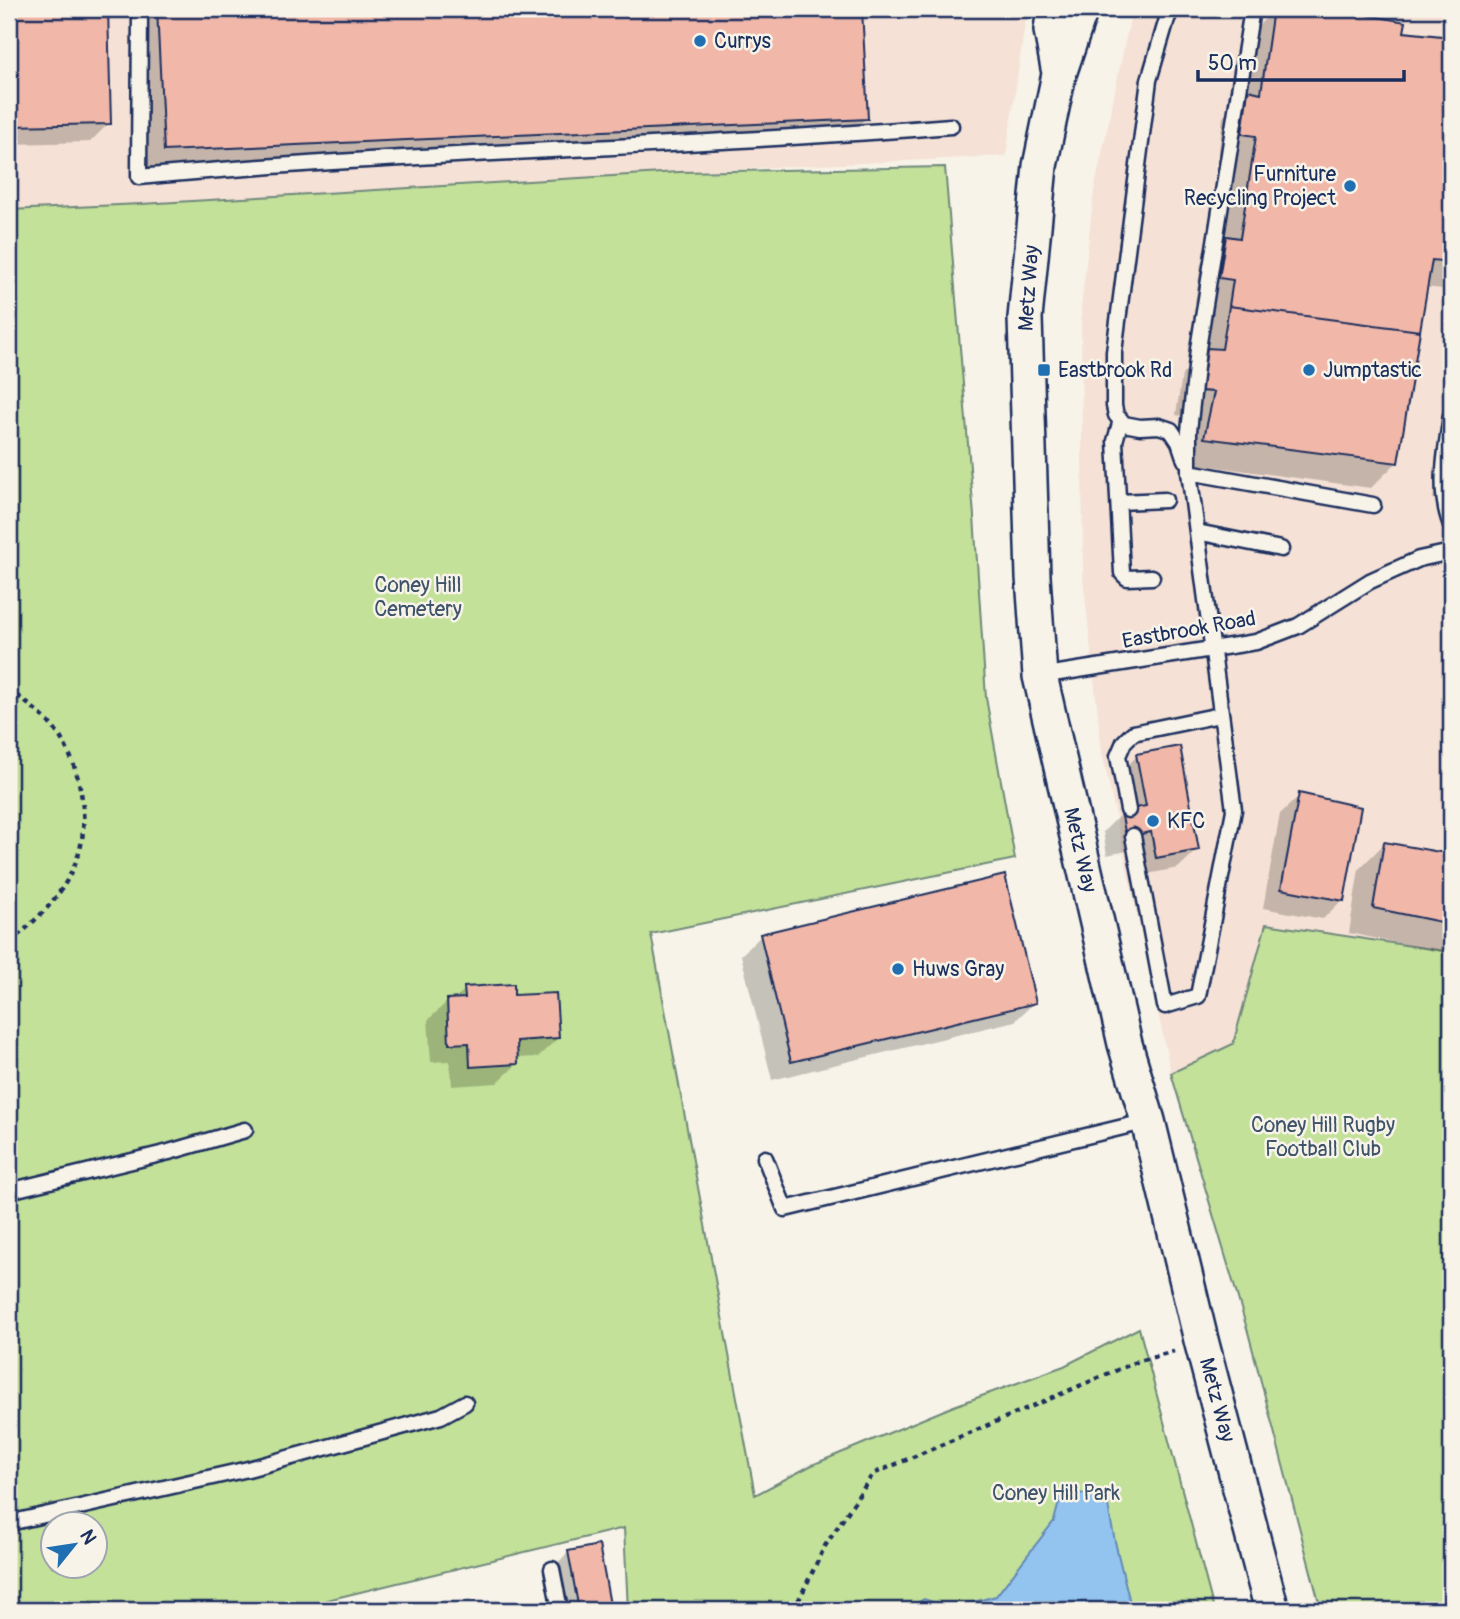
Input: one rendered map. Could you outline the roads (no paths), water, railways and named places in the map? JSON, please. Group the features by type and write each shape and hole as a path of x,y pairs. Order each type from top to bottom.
{"street":[{"name":"Metz Way","path":"1081,9 1059,74 1040,166 1025,318 1033,577 1040,676 1125,1044 1148,1121 1202,1344 1272,1610"},
{"name":"Metz Way","path":"1051,16 1059,74"}],"lane":[{"path":"141,9 139,177 461,155 843,135 951,125"},
{"path":"1172,9 1149,80 1115,341 1114,406 1116,415 1124,424 1158,426 1171,430 1179,442 1189,472"},
{"path":"1133,836 1165,1006 1198,996 1234,810 1189,472 1189,431 1198,349 1252,9"},
{"path":"1451,415 1443,492 1451,525"},
{"path":"1121,420 1115,441 1122,573 1127,578 1152,576"},
{"path":"1189,472 1373,505"},
{"path":"1119,502 1165,500"},
{"path":"1197,531 1281,549"},
{"name":"Eastbrook Road","path":"1040,676 1256,642 1297,626 1370,581 1419,559 1451,552"},
{"path":"1128,810 1118,755 1133,733 1220,715"},
{"path":"765,1158 785,1209 1148,1121"},
{"path":"9,1191 169,1152 245,1130"},
{"path":"9,1522 248,1469 441,1416 465,1404"},
{"path":"552,1569 560,1610"}],"water":[{"path":"1062,1491 1107,1497 1130,1610 905,1610 924,1599 951,1608 996,1596 1054,1521"}],"place":[{"name":"Currys","path":"700,41"},
{"name":"Furniture Recycling Project","path":"1350,186"},
{"name":"Eastbrook Rd","path":"1044,370"},
{"name":"Jumptastic","path":"1309,370"},
{"name":"KFC","path":"1153,821"},
{"name":"Huws Gray","path":"898,969"}],"park label":[{"name":"Coney Hill Cemetery","path":"418,597"},
{"name":"Coney Hill Rugby Football Club","path":"1323,1137"},
{"name":"Coney Hill Park","path":"1056,1493"}]}
